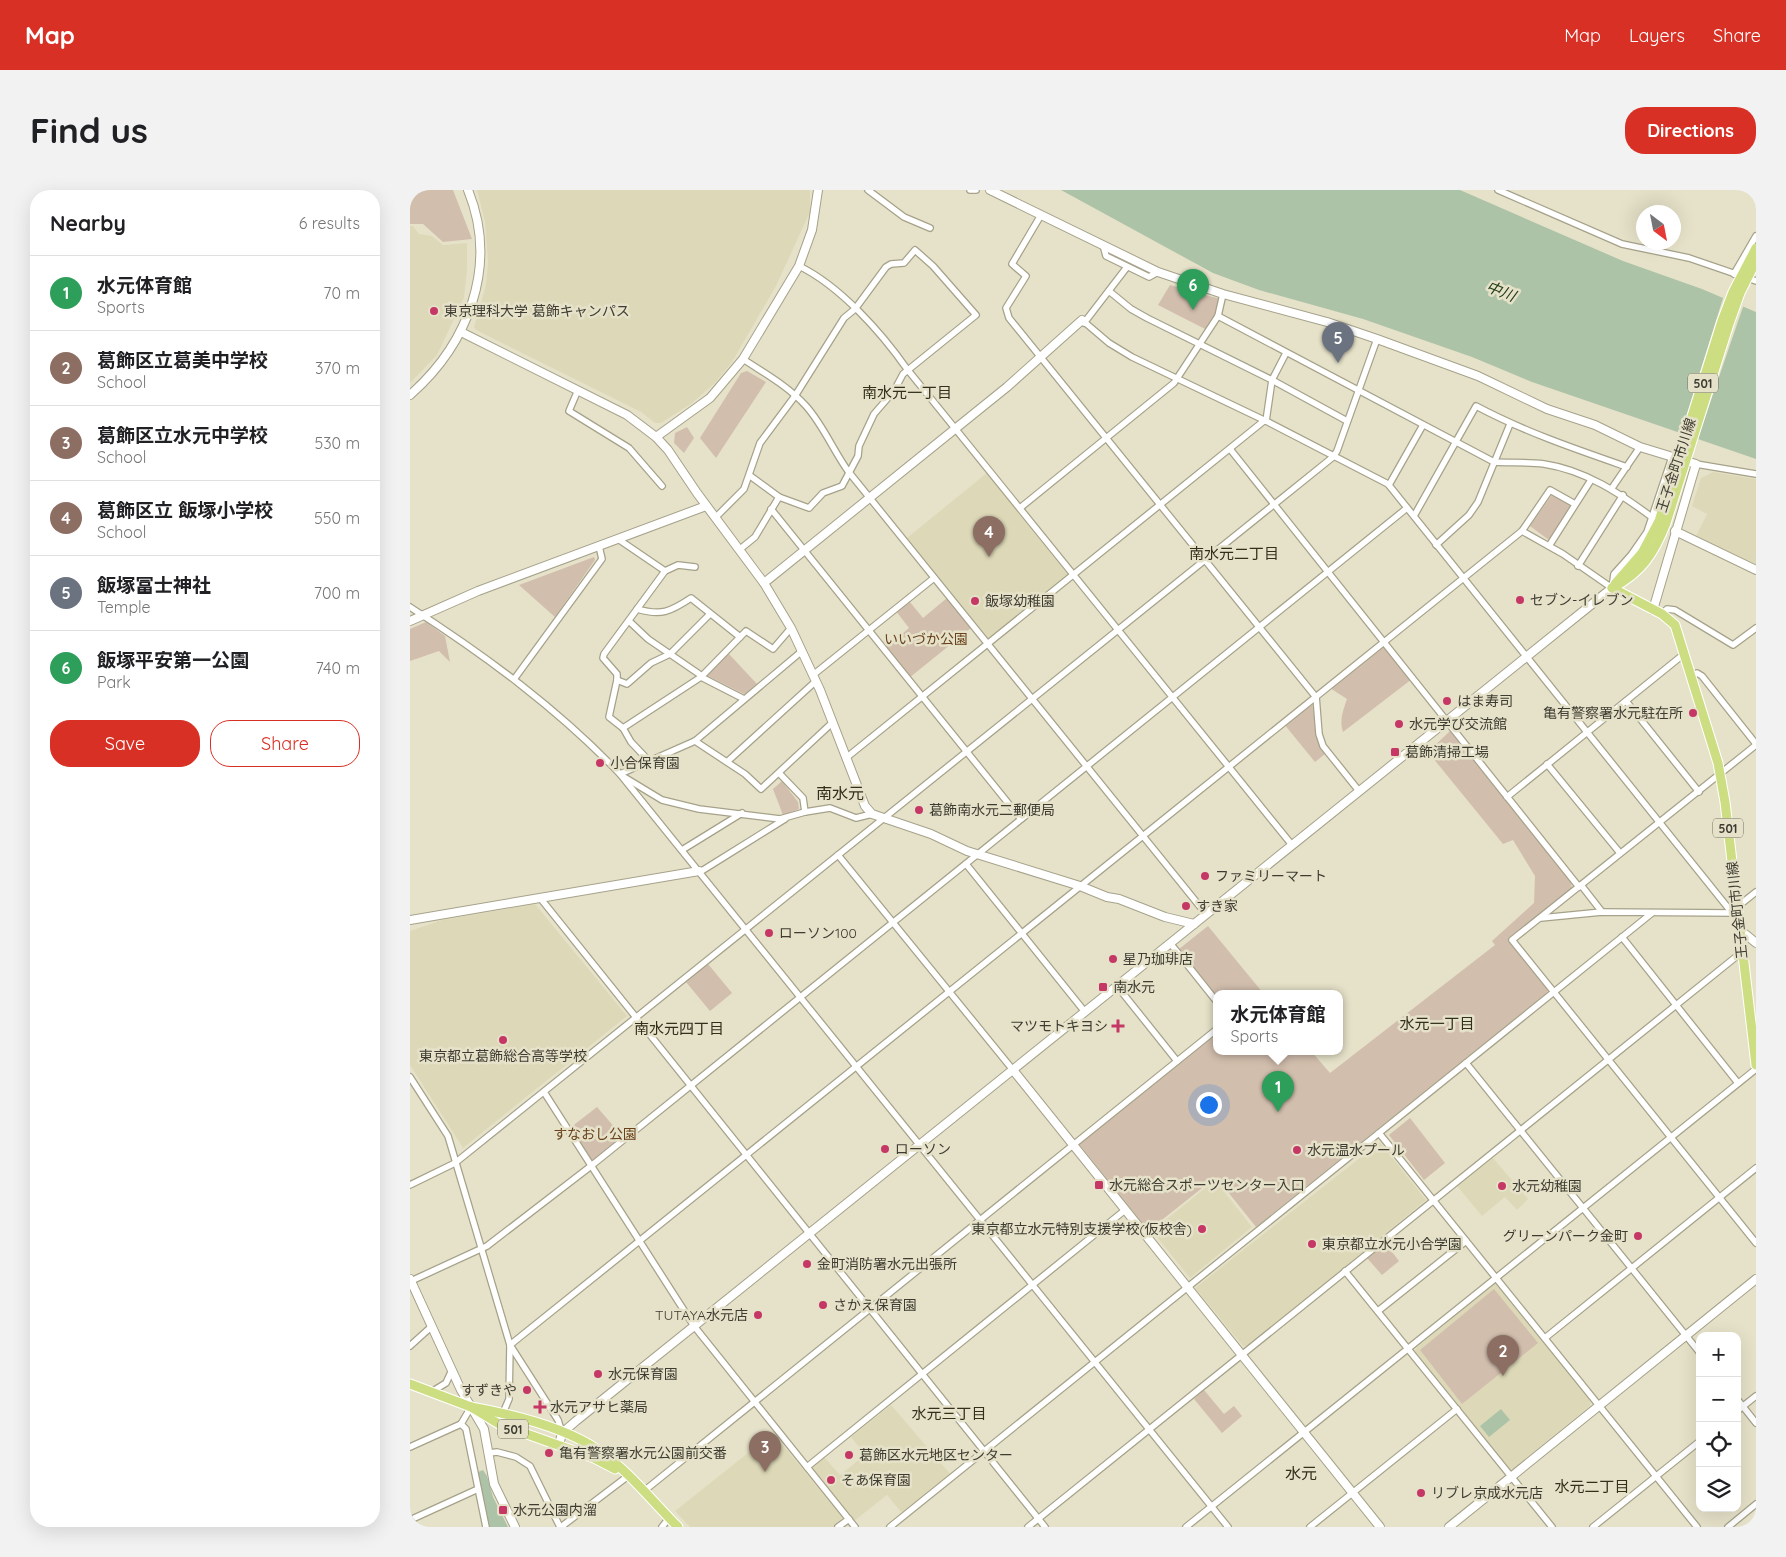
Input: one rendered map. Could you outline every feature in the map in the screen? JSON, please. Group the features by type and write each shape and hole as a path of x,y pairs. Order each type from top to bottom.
{"main road":[{"name":"王子金町市川線","path":"1612,588 1631,578 1642,567 1655,548 1659,521 1722,321 1733,292 1756,248"},
{"name":"王子金町市川線","path":"1659,521 1740,293 1756,261"},
{"name":"王子金町市川線","path":"1612,588 1662,614 1675,625 1684,654 1694,674 1720,774 1756,1067"},
{"name":"501","path":"410,1384 433,1391 471,1407 499,1424 594,1458 628,1476"},
{"name":"501","path":"471,1407 503,1413 562,1433 599,1450 644,1490 678,1527"}],"street":[{"path":"410,395 438,369 461,332 470,313 479,266 476,218 468,190"},
{"path":"656,437 710,398 743,358 799,266 812,230 818,190"},
{"path":"868,190 904,217 930,228"},
{"path":"970,190 976,190"},
{"path":"990,190 1158,272 1224,294 1327,322 1377,338 1478,376 1546,409 1595,425 1640,447 1696,464 1756,474"},
{"path":"1498,190 1622,244 1689,258 1756,281"},
{"path":"1041,215 1012,264 1026,276 1006,308 1010,318 1315,696 1318,734 1323,746 1359,791"},
{"path":"1734,274 1756,236"},
{"path":"1103,245 1106,256 1127,267 1149,277 1158,272"},
{"path":"716,517 744,489 753,458 760,443 795,396 825,345 844,318 855,310 886,267 891,264 904,263 915,250 941,275 976,314 950,338 908,369 894,391 874,414 859,446 858,456 848,471 848,476 842,486 823,493 809,508 779,498 749,475"},
{"path":"799,266 827,282 855,310 880,331 908,369 1292,844"},
{"path":"764,583 956,428 1083,322 1127,267"},
{"path":"1109,291 1131,309 1272,380 1347,421"},
{"path":"1020,508 1177,380 1218,316 1224,294"},
{"path":"1218,316 1494,462 1544,464 1591,480 1612,488 1659,521"},
{"path":"1083,322 1120,350 1177,380 1266,421 1388,485 1660,822 1736,911"},
{"path":"461,332 627,415 656,437 676,460 706,506 764,583 791,628 814,678 865,806 872,814"},
{"path":"410,1185 455,1163 1333,457 1377,338"},
{"path":"846,758 1266,421 1272,380 1286,353"},
{"path":"743,358 795,396 816,419 848,471 1206,914"},
{"path":"578,390 569,411 629,448 662,486"},
{"path":"1414,516 1476,406 1510,424 1627,467"},
{"path":"1436,545 1472,511 1478,502 1510,424"},
{"path":"1388,485 1423,425"},
{"path":"1612,488 1640,447"},
{"path":"1230,450 1442,713 1445,721 1602,912"},
{"path":"558,1445 562,1433 1612,588 1614,574 1659,521 1672,457"},
{"path":"1652,610 1659,593 1696,464"},
{"path":"1549,546 1591,480"},
{"path":"503,1413 509,1399 510,1345 1522,531 1550,490 1575,504"},
{"path":"1578,566 1622,495"},
{"path":"739,550 755,537 768,516 770,509 779,498"},
{"path":"410,621 478,591 706,506"},
{"path":"515,1527 494,1484 484,1429 452,1370 411,1280 481,1249 591,1166 1407,508"},
{"path":"770,509 1021,819"},
{"path":"1522,531 1549,546 1612,588"},
{"path":"1675,532 1756,570"},
{"path":"618,539 665,572"},
{"path":"515,678 602,559 599,546"},
{"path":"650,761 631,742 623,728 609,717 608,714 617,674 603,658 665,572 678,564 695,567"},
{"path":"728,761 814,678 868,630 934,578"},
{"path":"637,609 656,615 675,609 691,598 740,637"},
{"path":"410,607 515,678 582,736 620,774 1228,1527"},
{"path":"1662,614 1667,609 1675,610 1733,645 1756,628"},
{"path":"617,680 627,684 651,663 670,654 710,614"},
{"path":"629,621 648,639 701,676 744,699"},
{"path":"623,728 701,676 746,631 773,649 791,628"},
{"path":"620,774 694,741 802,651"},
{"path":"1507,797 1684,654"},
{"path":"1694,674 1756,745 1512,940 1756,1243"},
{"path":"1626,701 1699,792"},
{"path":"694,741 728,761 760,789 832,723"},
{"path":"1548,764 1620,853"},
{"path":"779,773 803,798 806,812"},
{"path":"620,774 662,800 699,809 780,819 830,808 856,818 872,814 886,817 978,855 1080,886 1107,897 1142,907 1165,917 1194,924"},
{"path":"682,850 742,813"},
{"path":"410,920 700,871 789,817"},
{"path":"838,855 1380,1527"},
{"path":"966,864 1085,1012"},
{"path":"1541,918 1602,912 1736,911 1756,892"},
{"path":"541,898 1045,1527"},
{"path":"890,1527 1652,913"},
{"path":"1739,929 1750,936 1756,943"},
{"path":"1622,938 1738,1083"},
{"path":"1170,943 1213,997"},
{"path":"1028,1527 1742,952"},
{"path":"1117,986 1177,1061"},
{"path":"644,1490 1213,1032"},
{"path":"1466,1063 1696,1347"},
{"path":"1186,1527 1671,1138 1756,1067"},
{"path":"410,1077 448,1136 510,1345 558,1420 562,1433"},
{"path":"544,1092 694,1326 855,1527"},
{"path":"1379,1133 1697,1527"},
{"path":"1545,1338 1756,1168"},
{"path":"807,1467 1126,1210"},
{"path":"1378,1311 1466,1241"},
{"path":"1346,1271 1552,1527"},
{"path":"1448,1527 1756,1280"},
{"path":"410,1346 431,1327"},
{"path":"433,1391 447,1382 452,1370"},
{"path":"1756,1396 1743,1406 1756,1423"},
{"path":"410,1447 461,1424 471,1407"},
{"path":"1310,1527 1457,1409"},
{"path":"461,1424 466,1429 486,1527"},
{"path":"1593,1527 1696,1444"},
{"path":"489,1453 497,1452 516,1457 530,1466 560,1527 628,1476"},
{"path":"410,1520 478,1489"},
{"path":"1728,1527 1756,1504"},
{"path":"662,1527 669,1518"},
{"path":"838,1527 849,1519"}],"shaded area":[{"path":"477,190 810,190 810,212 776,286 732,362 715,383 692,403 661,423 655,423 641,412 476,330 474,327 486,285 488,262 485,222"},
{"name":"東京理科大学 葛飾キャンパス","path":"410,226 413,226 419,234 432,236 443,245 467,243 467,270 464,298 437,355 410,383"},
{"path":"988,472 1070,575 990,640 907,538"},
{"path":"1713,472 1756,479 1756,565 1696,536 1707,514 1692,506 1701,478"},
{"name":"東京都立葛飾総合高等学校","path":"535,904 627,1016 463,1148 410,1065 410,931 442,920"},
{"name":"東京都立水元小合学園","path":"1380,1142 1426,1200 1248,1346 1243,1346 1195,1288"},
{"path":"1493,1158 1528,1199 1517,1210 1505,1197 1482,1216 1457,1186"},
{"name":"東京都立水元特別支援学校(仮校舎)","path":"1215,1180 1252,1227 1190,1278 1152,1231"},
{"path":"1495,1283 1590,1400 1590,1406 1513,1469 1510,1469 1415,1351 1416,1348"},
{"path":"891,1405 951,1475 902,1513 887,1495 854,1521 810,1468 824,1457 840,1475 865,1455 878,1471 851,1437"},
{"path":"773,1433 842,1517 841,1521 834,1527 690,1527 675,1511"}],"green space":[{"path":"410,190 453,190 472,239 443,242 423,224 410,224"},
{"path":"1170,285 1220,299 1217,315 1207,330 1158,305"},
{"path":"747,371 766,382 716,458 700,438 741,373"},
{"path":"687,427 694,438 684,453 674,443 675,433"},
{"path":"1552,495 1572,506 1549,540 1530,526"},
{"path":"594,557 595,560 555,617 519,585"},
{"name":"いいづか公園","path":"947,598 971,628 909,678 885,648 909,628 896,611 909,601 923,618"},
{"path":"426,622 445,636 450,662 439,651 410,661 410,629"},
{"path":"1384,644 1412,679 1343,732 1341,719 1347,699 1330,688"},
{"path":"728,653 757,684 746,695 706,675"},
{"path":"1312,702 1317,737 1325,754 1315,762 1284,724"},
{"path":"1450,731 1571,882 1572,889 1508,940 1548,990 1547,993 1256,1227 1216,1177 1148,1231 1079,1144 1213,1036 1213,1055 1314,1055 1330,1073 1495,945 1492,941 1534,903 1535,876 1513,840 1503,844 1428,752"},
{"path":"782,781 798,802 799,809 783,815 773,789"},
{"path":"1208,926 1261,990 1213,990 1213,992 1179,949"},
{"path":"708,964 732,993 710,1011 686,982"},
{"name":"すなおし公園","path":"597,1107 622,1136 591,1162 570,1128"},
{"path":"1410,1118 1445,1163 1424,1180 1389,1135"},
{"path":"1385,1243 1399,1261 1382,1275 1367,1258"},
{"path":"1494,1289 1538,1343 1462,1404 1420,1350"},
{"path":"1204,1390 1224,1414 1234,1406 1242,1416 1222,1433 1194,1399"}],"water":[{"name":"中川","path":"1061,190 1460,190 1623,261 1702,289 1756,312 1756,459 1532,382 1472,357 1363,319 1259,290 1213,273"},
{"path":"1501,1409 1510,1420 1489,1437 1480,1426"},
{"path":"483,1470 487,1476 493,1497 508,1527 489,1527 478,1478 478,1472"}],"pier":[{"path":"1724,295 1744,304 1697,441 1680,436"}],"place":[{"name":"飯塚平安第一公園","path":"1193,310"},
{"name":"東京理科大学 葛飾キャンパス","path":"434,311"},
{"name":"飯塚冨士神社","path":"1338,363"},
{"name":"葛飾区立 飯塚小学校","path":"989,557"},
{"name":"セブン-イレブン","path":"1520,600"},
{"name":"飯塚幼稚園","path":"975,601"},
{"name":"はま寿司","path":"1447,701"},
{"name":"亀有警察署水元駐在所","path":"1693,713"},
{"name":"水元学び交流館","path":"1399,724"},
{"name":"葛飾清掃工場","path":"1395,752"},
{"name":"小合保育園","path":"600,763"},
{"name":"葛飾南水元二郵便局","path":"919,810"},
{"name":"ファミリーマート","path":"1205,876"},
{"name":"すき家","path":"1186,906"},
{"name":"ローソン100","path":"769,933"},
{"name":"星乃珈琲店","path":"1113,959"},
{"name":"南水元","path":"1103,987"},
{"name":"マツモトキヨシ","path":"1118,1026"},
{"name":"東京都立葛飾総合高等学校","path":"503,1040"},
{"name":"水元体育館","path":"1278,1112"},
{"name":"ローソン","path":"885,1149"},
{"name":"水元温水プール","path":"1297,1150"},
{"name":"水元総合スポーツセンター入口","path":"1099,1185"},
{"name":"水元幼稚園","path":"1502,1186"},
{"name":"東京都立水元特別支援学校(仮校舎)","path":"1202,1229"},
{"name":"グリーンパーク金町","path":"1638,1236"},
{"name":"東京都立水元小合学園","path":"1312,1244"},
{"name":"金町消防署水元出張所","path":"807,1264"},
{"name":"さかえ保育園","path":"823,1305"},
{"name":"TUTAYA水元店","path":"758,1315"},
{"name":"水元保育園","path":"598,1374"},
{"name":"葛飾区立葛美中学校","path":"1503,1376"},
{"name":"すずきや","path":"527,1390"},
{"name":"水元アサヒ薬局","path":"540,1407"},
{"name":"亀有警察署水元公園前交番","path":"549,1453"},
{"name":"葛飾区水元地区センター","path":"849,1455"},
{"name":"葛飾区立水元中学校","path":"765,1472"},
{"name":"そあ保育園","path":"831,1480"},
{"name":"リブレ京成水元店","path":"1421,1493"},
{"name":"水元公園内溜","path":"503,1510"}],"district":[{"name":"南水元一丁目","path":"907,392"},
{"name":"南水元二丁目","path":"1234,553"},
{"name":"南水元","path":"840,793"},
{"name":"水元一丁目","path":"1437,1023"},
{"name":"南水元四丁目","path":"679,1028"},
{"name":"水元三丁目","path":"949,1413"},
{"name":"水元","path":"1301,1473"},
{"name":"水元二丁目","path":"1592,1486"}]}
